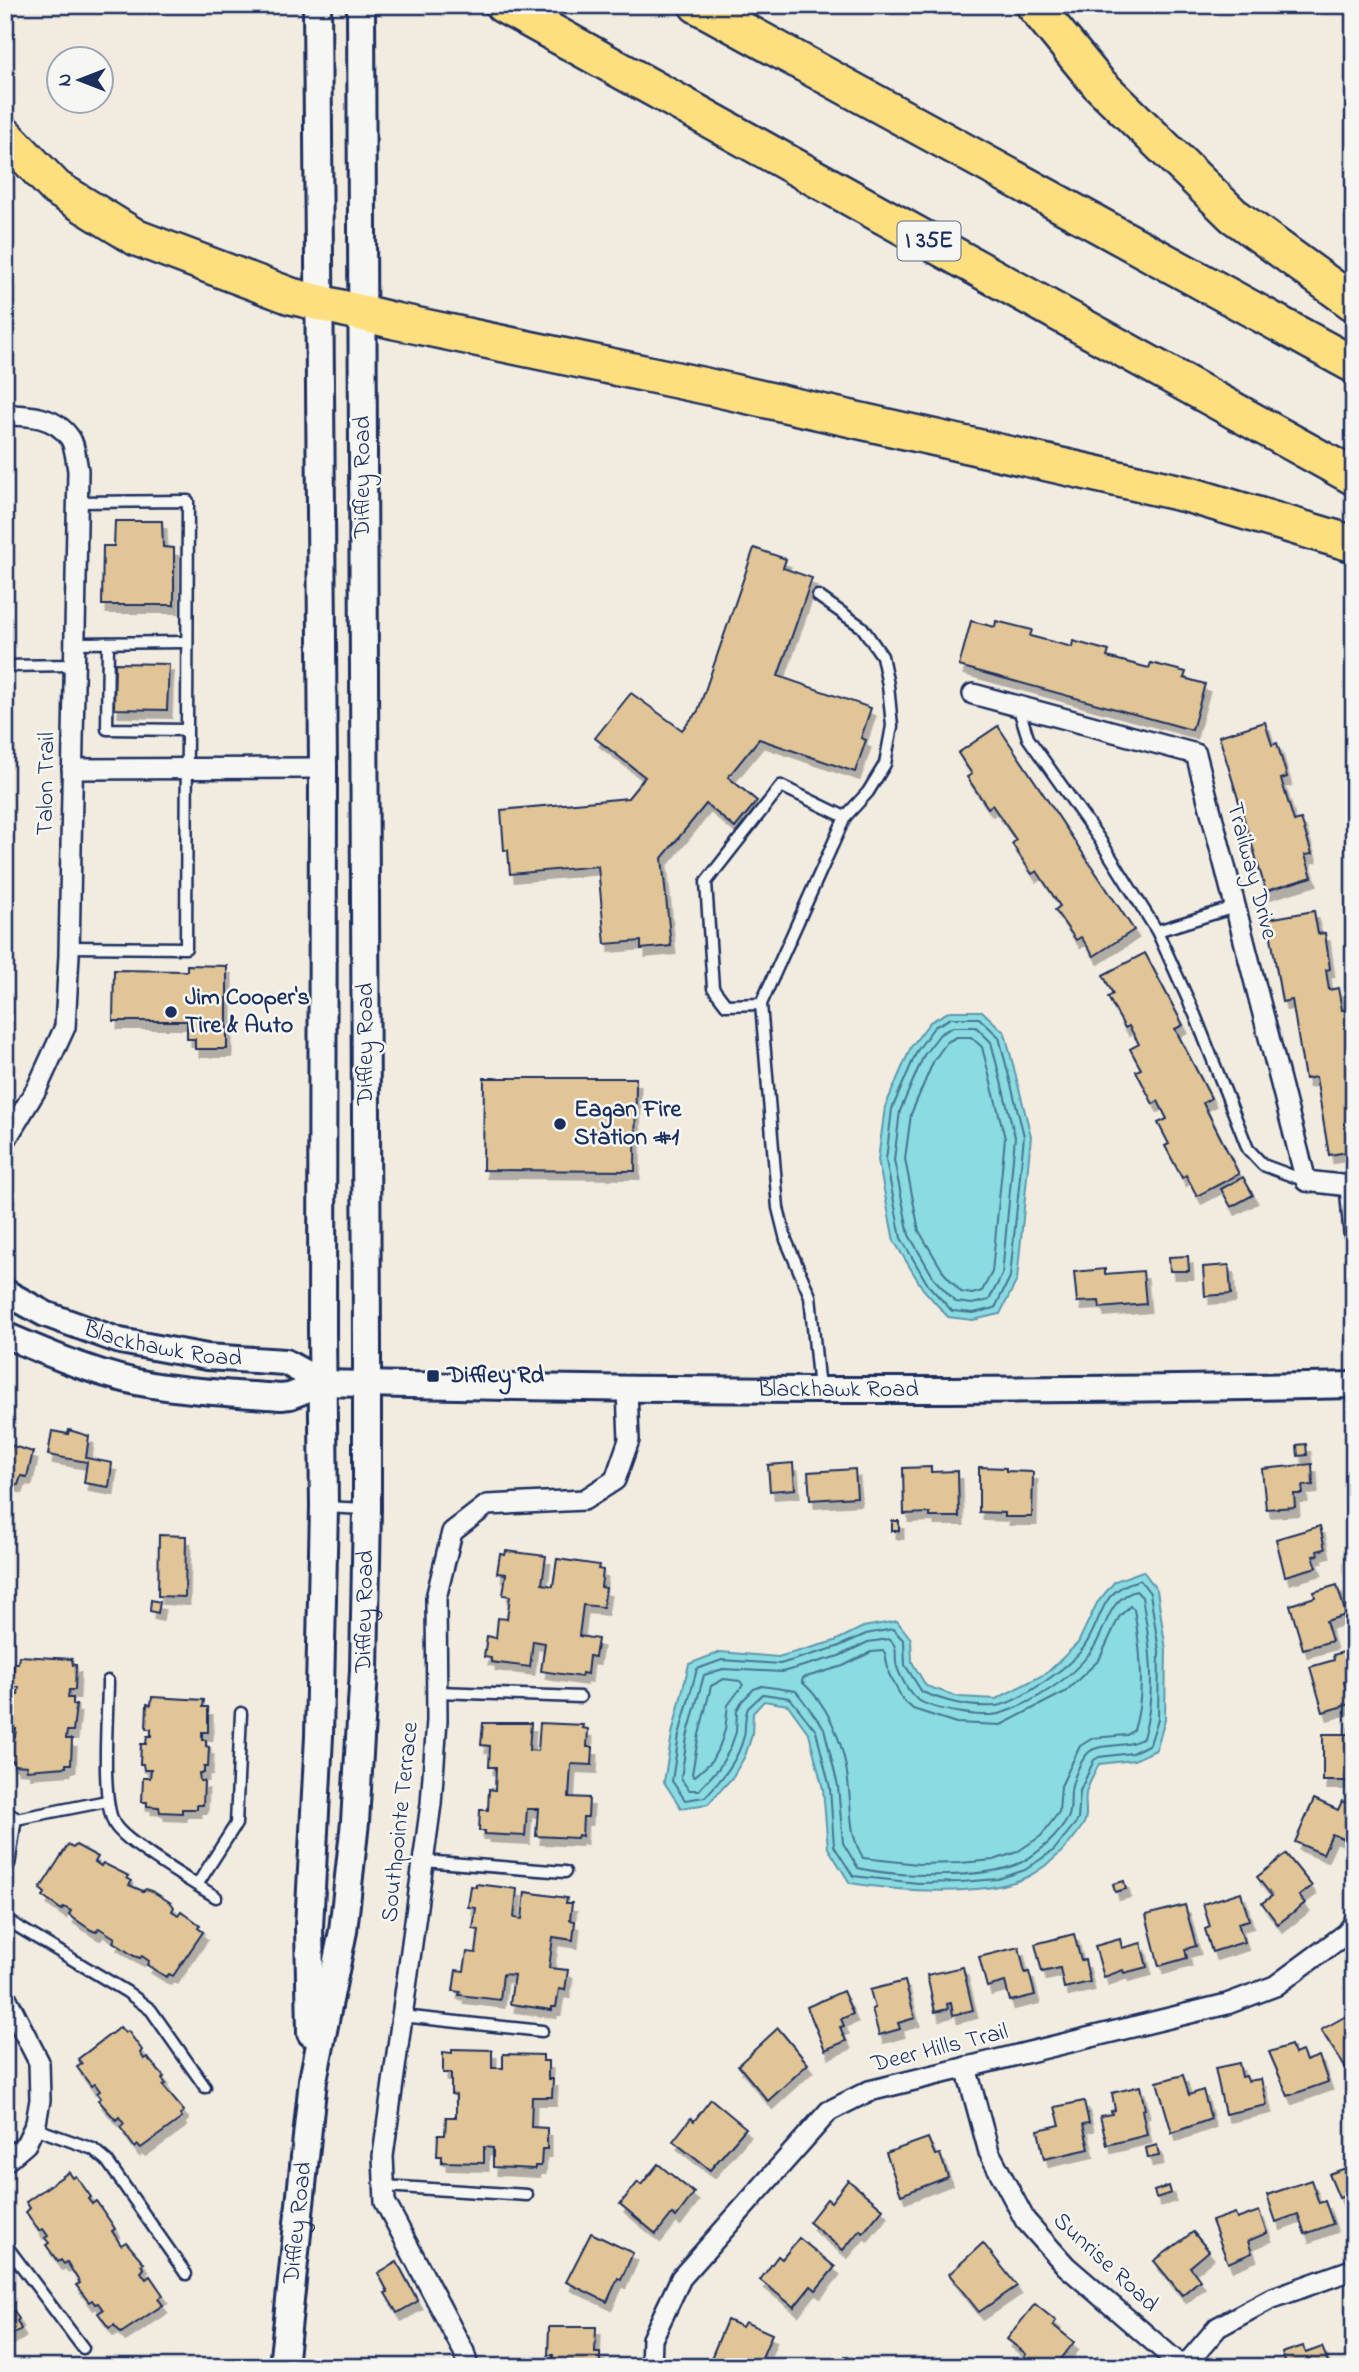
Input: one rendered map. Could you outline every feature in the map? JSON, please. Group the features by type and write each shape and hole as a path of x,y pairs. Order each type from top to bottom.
{"highway":[{"name":"I 35E","path":"503,5 1354,477"},
{"path":"697,5 1354,365"},
{"path":"1034,5 1098,83 1233,215 1354,303"},
{"path":"5,135 55,188 137,238 291,296 1177,492 1354,544"}],"main road":[{"name":"Diffley Road","path":"313,2080 309,1927 319,1724 324,1507 323,768 317,5"},
{"name":"Diffley Road","path":"283,2367 313,2080 343,1931 355,1822 364,1670 368,1384 361,5"}],"street":[{"name":"Talon Trail","path":"5,415 23,415 52,421 71,439 78,470 69,947 65,1027 37,1088 5,1142"},
{"name":"Trailway Drive","path":"973,694 1196,754 1306,1181"},
{"path":"72,769 323,768"},
{"path":"1306,1181 1352,1185 1354,1233"},
{"name":"Blackhawk Road","path":"5,1292 45,1314 120,1341 207,1357 285,1362 323,1382 628,1390 1070,1391 1354,1385"},
{"name":"Blackhawk Road","path":"5,1335 110,1375 151,1385 281,1397 323,1382"},
{"name":"Southpointe Terrace","path":"468,2367 464,2353 384,2202 383,2156 431,1804 437,1692 436,1598 452,1532 487,1505 584,1500 615,1480 629,1440 628,1390"},
{"path":"5,1862 8,1817"},
{"name":"Deer Hills Trail","path":"651,2367 652,2339 681,2278 829,2111 869,2091 1227,2004 1275,1986 1347,1933 1354,1923"},
{"path":"5,1995 12,2023 39,2062 40,2100 34,2128 26,2144 5,2162"},
{"name":"Sunrise Road","path":"966,2067 989,2152 1025,2220 1066,2266 1184,2367"},
{"path":"1184,2367 1218,2327 1270,2299 1354,2269"}],"lane":[{"path":"69,947 186,948 188,501 77,502"},
{"path":"818,596 862,627 882,656 892,726 885,764 868,792 845,817 761,1004 778,1208 786,1240 810,1296 819,1390"},
{"path":"75,643 187,642"},
{"path":"108,643 107,729 186,730"},
{"path":"5,666 74,665"},
{"path":"1018,706 1028,738 1100,840 1157,931 1195,1015 1248,1149 1263,1165 1306,1181"},
{"path":"761,1004 726,1005 713,989 706,882 781,786 845,817"},
{"path":"1157,931 1235,907"},
{"path":"324,1507 368,1509"},
{"path":"108,1681 107,1801 115,1825 132,1841 216,1897"},
{"path":"437,1692 580,1697"},
{"path":"197,1885 236,1824 241,1713"},
{"path":"8,1817 107,1801"},
{"path":"423,1861 565,1872"},
{"path":"5,1919 127,1992 151,2010 205,2087"},
{"path":"402,2017 542,2031"},
{"path":"34,2128 93,2149 107,2161 186,2274"},
{"path":"384,2186 527,2195"},
{"path":"5,2244 83,2348"}],"water":[{"path":"950,1011 982,1011 1005,1033 1031,1136 1017,1280 1000,1314 973,1320 948,1317 923,1289 894,1241 878,1160 885,1107 911,1047 930,1022"},
{"path":"1143,1571 1157,1590 1166,1650 1165,1720 1156,1750 1134,1760 1099,1764 1086,1793 1086,1818 1083,1825 1059,1854 1029,1876 989,1888 941,1891 850,1883 828,1848 823,1789 809,1734 788,1705 764,1701 753,1713 752,1735 745,1756 732,1778 708,1804 681,1808 664,1782 672,1734 689,1664 720,1652 778,1657 835,1641 863,1627 897,1621 911,1639 912,1662 926,1686 959,1697 996,1699 1047,1673 1078,1643 1097,1603 1115,1581"}],"building":[{"path":"115,521 162,521 163,547 174,548 174,605 102,605 103,546 114,546"},
{"path":"754,548 786,559 783,568 812,578 778,676 871,708 861,738 866,740 855,772 759,739 728,777 757,801 735,828 706,804 662,858 671,946 641,949 641,941 605,944 598,866 510,874 508,850 504,850 501,810 628,798 645,777 595,738 631,693 682,730 698,711"},
{"path":"971,621 995,627 996,621 1032,630 1030,636 1072,647 1073,641 1109,651 1107,657 1149,668 1151,663 1186,672 1184,678 1205,684 1192,730 959,666"},
{"path":"115,663 169,664 167,710 114,709"},
{"path":"1265,722 1272,745 1277,743 1287,777 1281,779 1294,821 1301,819 1312,854 1305,855 1312,877 1266,891 1219,736"},
{"path":"998,726 1134,930 1094,956 1081,937 1076,940 1055,910 1060,906 1037,871 1032,874 1012,844 1016,840 992,805 988,808 967,777 972,774 958,753"},
{"path":"1314,911 1318,934 1325,933 1330,969 1326,970 1329,990 1338,988 1342,1010 1349,1009 1354,1041 1354,1046 1349,1047 1354,1067 1354,1151 1329,1155 1316,1077 1305,1079 1292,1000 1282,1002 1268,919"},
{"path":"1145,953 1183,1025 1175,1029 1211,1098 1203,1103 1239,1174 1197,1196 1186,1175 1182,1178 1165,1146 1169,1144 1158,1123 1167,1119 1158,1101 1153,1104 1136,1071 1141,1069 1130,1049 1139,1044 1129,1026 1125,1028 1108,997 1113,994 1103,975"},
{"name":"Jim Cooper's Tire & Auto","path":"187,965 227,966 227,1049 195,1049 195,1039 187,1039 187,1021 113,1021 114,970 187,971"},
{"name":"Eagan Fire Station #1","path":"484,1078 636,1078 635,1171 483,1170"},
{"path":"1243,1177 1253,1195 1231,1207 1221,1189"},
{"path":"1188,1256 1189,1271 1170,1271 1169,1257"},
{"path":"1229,1265 1231,1294 1205,1296 1203,1267"},
{"path":"1105,1269 1105,1274 1143,1271 1146,1304 1100,1308 1099,1301 1077,1302 1074,1272"},
{"path":"69,1430 89,1436 86,1458 112,1463 109,1487 84,1483 87,1462 48,1455 52,1431 68,1434"},
{"path":"6,1444 33,1452 27,1477 21,1476 18,1485 5,1481"},
{"path":"1306,1444 1307,1455 1298,1456 1297,1445"},
{"path":"793,1463 795,1489 770,1491 768,1465"},
{"path":"1312,1464 1313,1485 1302,1486 1303,1494 1294,1494 1295,1507 1266,1509 1262,1469"},
{"path":"931,1467 931,1472 958,1471 959,1517 930,1517 930,1513 904,1514 903,1468"},
{"path":"979,1467 1033,1472 1032,1517 1005,1517 1005,1513 979,1512"},
{"path":"855,1469 857,1497 810,1500 808,1472"},
{"path":"892,1521 899,1521 899,1531 892,1531"},
{"path":"1320,1526 1325,1549 1317,1551 1318,1555 1313,1556 1317,1567 1285,1576 1276,1539"},
{"path":"159,1535 186,1536 185,1597 158,1596"},
{"path":"506,1551 546,1556 542,1584 553,1586 557,1559 599,1565 598,1569 603,1570 601,1587 606,1588 603,1607 583,1605 579,1636 598,1639 595,1657 589,1656 587,1674 582,1673 581,1677 541,1671 545,1643 533,1641 530,1667 491,1662 491,1658 484,1657 487,1636 496,1638 498,1618 507,1619 510,1596 503,1595 506,1574 497,1573 500,1554 505,1555"},
{"path":"1337,1585 1346,1615 1326,1621 1332,1641 1303,1649 1290,1605 1315,1597 1314,1592"},
{"path":"151,1600 160,1602 158,1613 150,1611"},
{"path":"1354,1649 1354,1679 1344,1682 1350,1704 1323,1712 1310,1667 1334,1660 1333,1655"},
{"path":"19,1656 72,1659 73,1665 76,1665 75,1690 69,1690 68,1698 73,1698 73,1705 76,1705 73,1731 67,1731 66,1739 72,1739 71,1764 66,1764 66,1767 26,1770 27,1766 14,1765 14,1761 10,1761 10,1737 15,1737 16,1729 11,1729 11,1723 8,1723 10,1701 14,1701 14,1695 18,1695 19,1687 12,1687 14,1663 18,1663"},
{"path":"152,1697 204,1700 203,1707 208,1707 208,1732 202,1732 202,1740 206,1740 206,1746 209,1747 208,1767 204,1767 204,1773 199,1773 200,1781 204,1781 203,1805 197,1805 197,1809 182,1809 182,1813 160,1812 159,1807 147,1806 147,1802 142,1802 143,1778 150,1778 151,1770 144,1770 143,1764 140,1764 141,1744 146,1744 147,1736 151,1736 151,1729 146,1729 147,1704 151,1705"},
{"path":"483,1723 531,1723 529,1750 538,1751 540,1723 583,1725 582,1728 588,1729 587,1747 593,1747 592,1765 571,1764 569,1797 589,1798 588,1817 583,1817 582,1836 536,1836 538,1809 527,1809 525,1836 485,1834 485,1831 479,1831 480,1810 488,1810 489,1789 495,1790 496,1767 489,1767 490,1746 481,1745"},
{"path":"1349,1728 1354,1728 1352,1781 1323,1781 1323,1734 1349,1734"},
{"path":"1314,1799 1338,1810 1342,1801 1354,1807 1354,1834 1351,1842 1332,1834 1323,1854 1295,1842"},
{"path":"68,1845 73,1848 76,1845 98,1857 95,1862 101,1866 103,1863 129,1876 127,1878 132,1881 129,1885 143,1891 152,1891 171,1903 174,1907 172,1911 178,1915 181,1911 200,1925 198,1928 203,1932 173,1976 169,1974 166,1977 147,1965 149,1961 142,1956 134,1956 113,1942 115,1938 99,1928 96,1932 91,1930 69,1915 71,1911 64,1907 62,1910 43,1897 45,1893 40,1889"},
{"path":"1286,1854 1312,1886 1299,1896 1305,1903 1278,1924 1262,1903 1272,1896 1257,1877"},
{"path":"1124,1881 1126,1889 1115,1892 1113,1884"},
{"path":"476,1884 517,1889 514,1918 522,1919 525,1892 567,1898 566,1903 572,1903 570,1920 575,1921 573,1940 553,1937 549,1968 568,1970 565,1990 559,1989 556,2007 552,2007 552,2010 510,2004 514,1975 503,1974 500,2000 459,1995 460,1992 453,1991 456,1970 464,1971 467,1952 476,1953 479,1930 473,1929 476,1908 468,1907 471,1886 476,1887"},
{"path":"1241,1892 1249,1920 1238,1923 1244,1942 1212,1952 1205,1929 1210,1927 1203,1904"},
{"path":"1185,1905 1196,1946 1185,1949 1187,1958 1159,1966 1146,1915"},
{"path":"1074,1934 1081,1961 1085,1960 1090,1982 1064,1988 1060,1968 1042,1972 1035,1944"},
{"path":"1120,1939 1122,1948 1141,1943 1147,1967 1124,1973 1123,1970 1104,1977 1095,1946"},
{"path":"1019,1947 1025,1973 1029,1972 1035,1995 1010,2001 1005,1982 987,1987 979,1957"},
{"path":"963,1967 973,2010 953,2015 951,2003 947,2004 948,2009 935,2012 927,1975"},
{"path":"905,1981 915,2018 898,2023 900,2029 879,2035 870,1990"},
{"path":"843,1991 853,2014 841,2019 844,2026 840,2027 846,2041 825,2050 807,2007"},
{"path":"1348,2015 1354,2024 1354,2066 1347,2070 1321,2030"},
{"path":"120,2027 125,2033 128,2031 142,2050 140,2053 144,2059 147,2057 164,2077 162,2079 166,2084 163,2086 184,2111 180,2115 182,2118 141,2148 138,2145 135,2148 120,2127 124,2124 119,2117 116,2120 98,2100 101,2098 97,2093 100,2091 95,2084 91,2086 77,2067 82,2064 78,2059"},
{"path":"778,2028 808,2064 768,2101 738,2065"},
{"path":"1291,2045 1295,2054 1302,2051 1306,2061 1319,2056 1328,2082 1288,2096 1269,2052"},
{"path":"452,2049 492,2050 492,2068 503,2068 503,2054 543,2055 543,2061 548,2061 548,2079 553,2079 552,2097 532,2097 531,2127 547,2128 547,2149 542,2149 541,2166 535,2166 535,2169 493,2167 493,2148 484,2147 484,2163 442,2162 442,2156 437,2156 438,2135 445,2135 446,2117 456,2117 456,2095 451,2094 451,2073 443,2073 443,2052 452,2053"},
{"path":"1239,2063 1242,2077 1246,2076 1248,2081 1261,2079 1267,2105 1225,2114 1215,2068"},
{"path":"1183,2075 1189,2095 1203,2090 1211,2119 1172,2133 1157,2082"},
{"path":"1140,2086 1147,2135 1107,2145 1100,2116 1112,2114 1111,2111 1115,2110 1112,2093"},
{"path":"711,2099 746,2128 710,2170 673,2141 691,2118 694,2121"},
{"path":"1084,2101 1089,2123 1083,2124 1089,2149 1044,2159 1038,2130 1060,2125 1055,2107"},
{"path":"928,2138 935,2155 940,2154 948,2177 901,2195 886,2153"},
{"path":"1157,2145 1159,2156 1148,2158 1146,2148"},
{"path":"658,2164 694,2193 676,2217 672,2214 656,2234 620,2204 638,2182 641,2185"},
{"path":"1354,2165 1354,2193 1339,2198 1329,2174"},
{"path":"69,2172 73,2178 76,2176 91,2197 88,2199 92,2204 96,2201 115,2229 112,2231 121,2245 126,2242 144,2263 141,2265 144,2269 141,2272 146,2279 150,2276 163,2295 158,2299 163,2305 121,2333 114,2325 109,2328 98,2313 103,2310 98,2303 95,2304 92,2300 89,2302 76,2285 80,2283 67,2262 58,2262 46,2245 49,2243 45,2238 48,2236 43,2229 39,2231 26,2212 30,2208 26,2202"},
{"path":"848,2180 883,2209 863,2233 860,2230 843,2250 809,2222 827,2199 831,2202"},
{"path":"1311,2180 1319,2203 1325,2201 1333,2224 1305,2234 1298,2214 1276,2222 1267,2195"},
{"path":"1169,2186 1171,2193 1156,2198 1154,2191"},
{"path":"1259,2211 1267,2233 1248,2241 1252,2253 1228,2263 1212,2221 1235,2213 1237,2219"},
{"path":"1193,2232 1209,2251 1190,2267 1200,2280 1182,2295 1154,2261"},
{"path":"591,2233 633,2253 607,2302 566,2282"},
{"path":"799,2238 835,2267 816,2290 811,2286 794,2307 760,2280 778,2256 782,2259"},
{"path":"983,2243 1017,2286 979,2312 949,2274"},
{"path":"397,2262 418,2301 397,2313 385,2293 388,2292 378,2273"},
{"path":"7,2299 19,2319 17,2321 21,2329 5,2339"},
{"path":"1035,2304 1056,2321 1053,2325 1074,2342 1055,2367 1033,2367 1023,2359 1026,2354 1007,2339"},
{"path":"727,2320 742,2327 745,2322 772,2334 758,2367 720,2367 709,2363"},
{"path":"1354,2326 1354,2353 1347,2329"},
{"path":"549,2327 596,2327 595,2353 600,2353 600,2367 552,2367 553,2355 548,2355"},
{"path":"1303,2346 1306,2353 1322,2347 1330,2367 1287,2367 1282,2353"},
{"path":"845,2356 872,2367 841,2367"},
{"path":"1098,2357 1109,2367 1090,2367"}],"place":[{"name":"Jim Cooper's Tire & Auto","path":"171,1012"},
{"name":"Eagan Fire Station #1","path":"560,1124"},
{"name":"Diffley Rd","path":"433,1376"}]}
